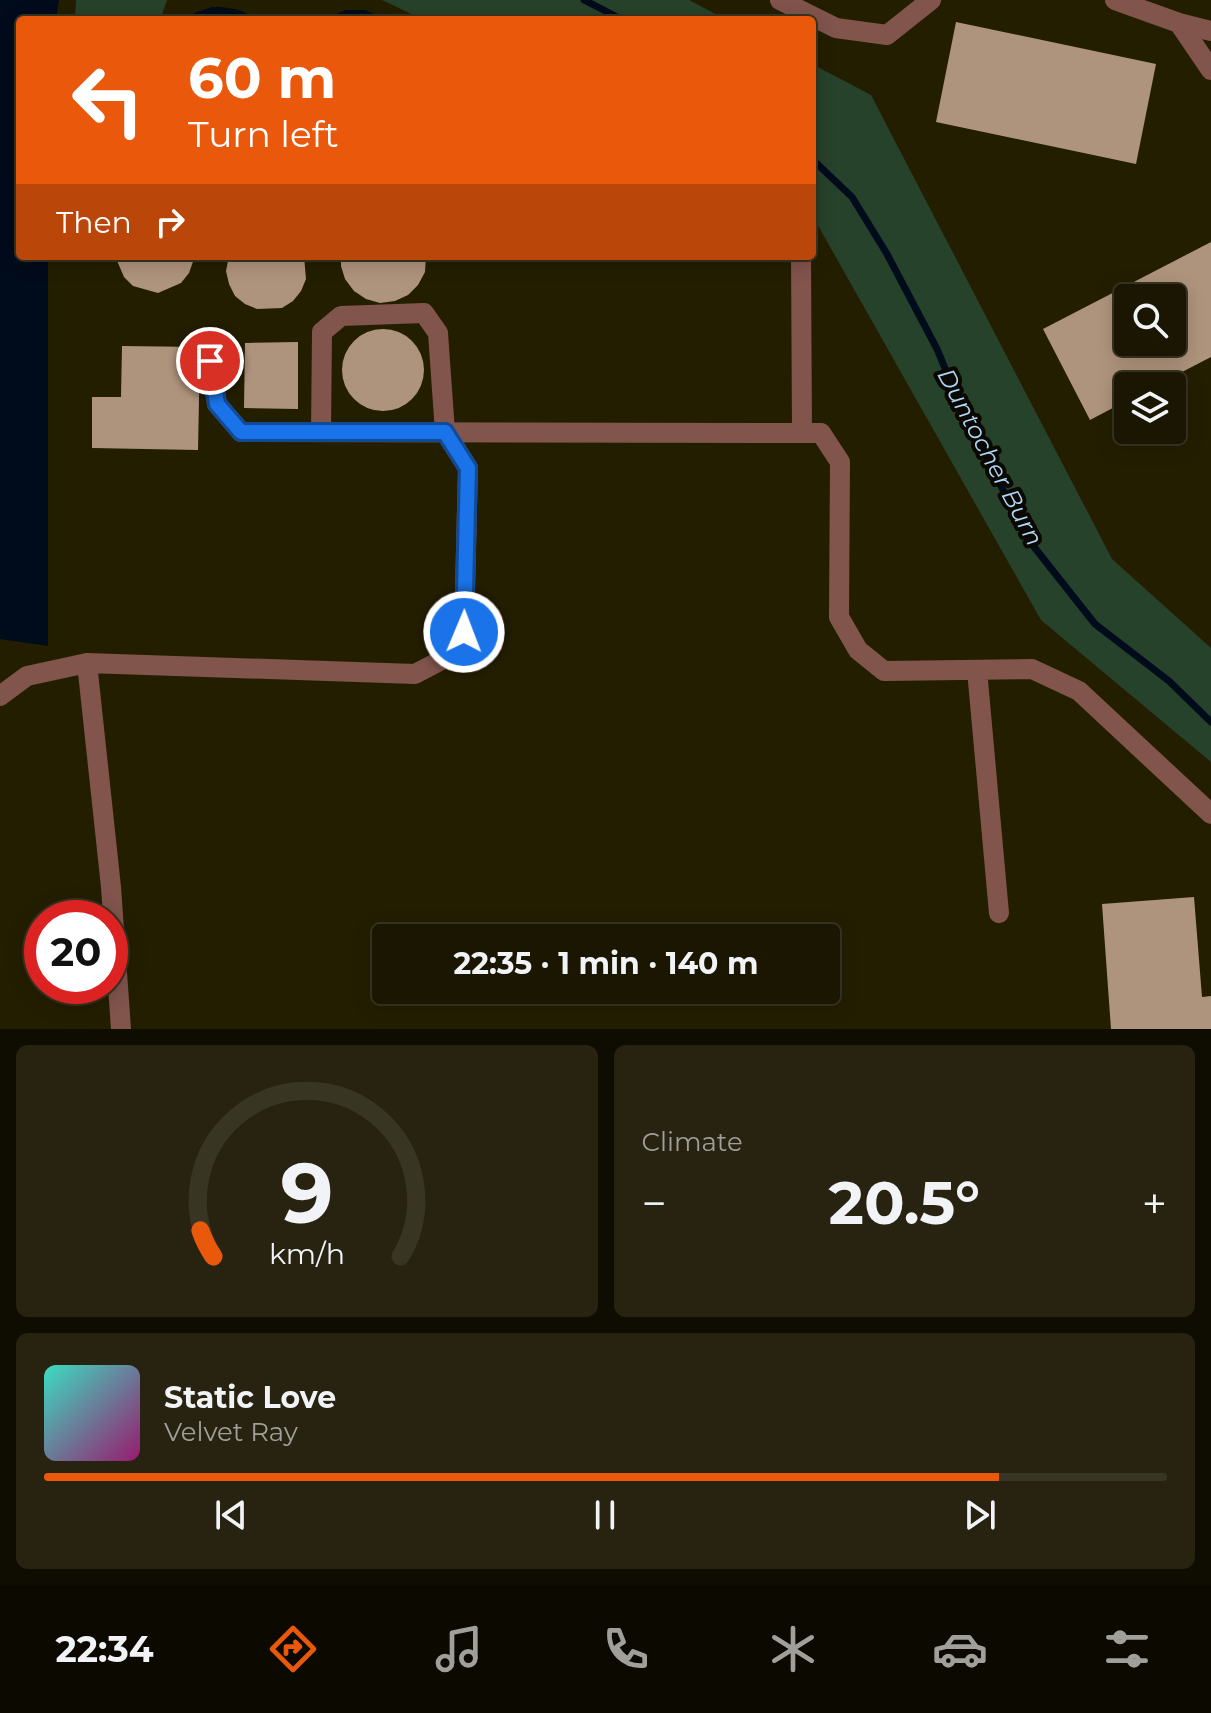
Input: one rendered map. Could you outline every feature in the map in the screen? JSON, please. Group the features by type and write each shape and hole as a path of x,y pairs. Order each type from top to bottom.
{"lane":[{"path":"780,0 812,16"},
{"path":"816,18 836,28 887,35 931,0"},
{"path":"1115,0 1211,31"},
{"path":"1179,23 1211,70"},
{"path":"801,260 802,433"},
{"path":"0,696 27,676 87,663 415,674 451,655 464,632 468,468 445,432 438,333 424,313 341,316 322,332 321,432"},
{"path":"207,339 217,404 241,432 821,433 840,462 839,617 858,650 884,671 1032,669 1079,691 1211,814"},
{"path":"87,663 111,887 121,1029"},
{"path":"977,670 999,913"}],"green space":[{"path":"76,0 167,0 161,16 75,16"},
{"path":"382,0 689,0 719,16 416,16"},
{"path":"816,66 871,95 1112,559 1211,648 1211,762 1041,620 816,222"}],"water":[{"path":"0,0 59,0 57,16 16,16 16,260 48,260 48,646 0,639"},
{"path":"224,7 251,16 190,16"},
{"path":"346,10 365,10 378,16 332,16"}],"building":[{"path":"956,22 1156,64 1136,164 936,122"},
{"path":"1211,242 1211,357 1182,372 1114,372 1114,407 1090,420 1043,329 1114,292 1114,356 1186,356 1186,284 1130,284"},
{"path":"117,260 194,260 181,283 158,293 133,286 124,277"},
{"path":"228,260 304,260 306,279 293,301 282,308 257,309 235,296 226,271"},
{"path":"341,260 426,260 425,272 408,295 380,303 354,291 345,279"},
{"path":"383,329 399,332 412,341 421,354 424,370 421,386 412,399 399,408 383,411 367,408 354,399 345,386 342,370 345,354 354,341 367,332"},
{"path":"298,342 298,409 244,408 245,343"},
{"path":"122,346 200,347 198,450 92,448 92,397 121,397"},
{"path":"1194,897 1202,997 1211,996 1211,1029 1111,1029 1102,904"}],"waterway":[{"name":"Duntocher Burn","path":"584,0 615,16"},
{"name":"Duntocher Burn","path":"816,163 852,197 887,254 937,349 959,402 1027,538 1095,624 1169,681 1211,722"}],"route":[{"path":"210,361 217,404 241,432 445,432 468,468 464,632"}]}
